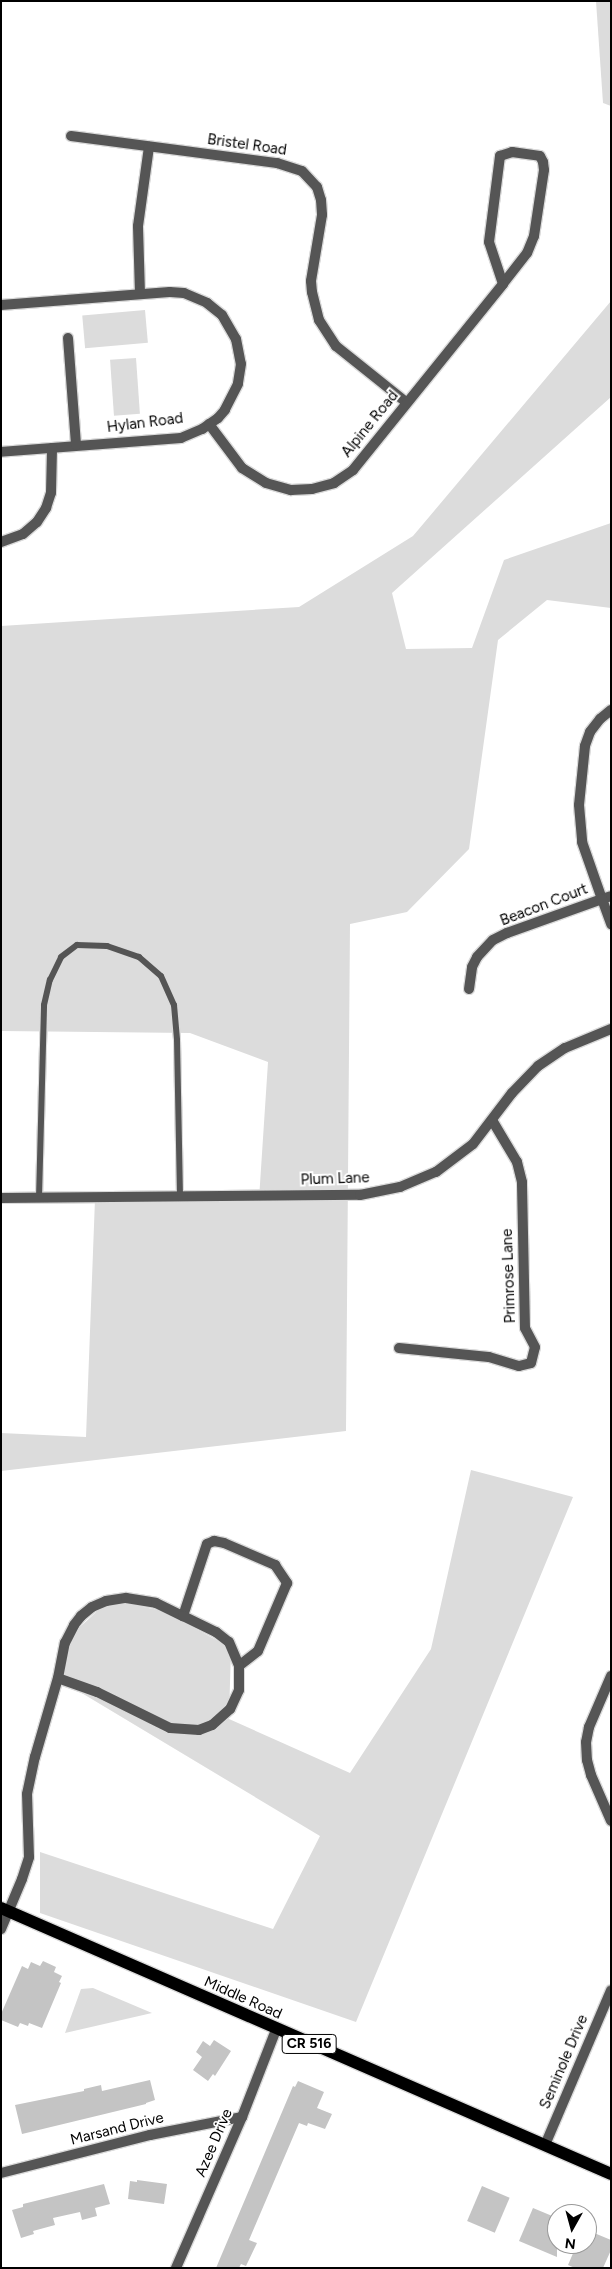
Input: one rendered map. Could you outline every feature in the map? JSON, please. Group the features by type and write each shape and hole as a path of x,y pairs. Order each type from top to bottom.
{"main road":[{"name":"Middle Road","path":"5,1910 276,2030 611,2174"}],"street":[{"name":"Bristel Road","path":"71,136 149,148 277,163 295,168 310,178 317,187 321,200 322,215 311,281 319,320 336,346 406,402"},
{"path":"140,294 138,226 149,148"},
{"name":"Alpine Road","path":"209,424 242,468 252,476 281,488 312,489 334,483 353,470 406,402 503,284 527,253 534,236 544,170 540,156 512,152 500,156 489,242 503,284"},
{"name":"Hylan Road","path":"1,305 170,292 192,296 214,308 230,327 239,350 241,364 238,384 225,410 209,424 181,438 1,452"},
{"path":"68,338 76,445"},
{"path":"1,542 23,534 37,522 46,508 51,493 52,448"},
{"path":"611,710 600,719 590,732 585,746 578,805 582,842 606,897 611,924"},
{"name":"Beacon Court","path":"469,989 472,967 477,957 493,940 606,897"},
{"name":"Plum Lane","path":"1,1198 360,1195 400,1187 436,1172 462,1154 473,1144 512,1093 538,1066 580,1040 611,1029"},
{"name":"Primrose Lane","path":"399,1348 489,1357 519,1366 531,1363 535,1347 525,1328 522,1182 517,1162 492,1120"},
{"path":"183,1616 207,1544 214,1541 224,1543 276,1565 287,1583 258,1651 239,1666"},
{"path":"1,1929 5,1910 29,1857 27,1794 35,1757 58,1678 65,1643 74,1625 92,1608 113,1600 126,1598 144,1600 216,1632 229,1642 239,1666 239,1690 230,1709 212,1725 199,1730 170,1728 98,1692 58,1678"},
{"path":"611,1676 589,1727 586,1742 587,1760 591,1775 611,1821"},
{"name":"Seminole Drive","path":"545,2145 611,1990"},
{"name":"Azee Drive","path":"176,2268 242,2117 276,2030"},
{"name":"Marsand Drive","path":"1,2173 150,2135 242,2117"}],"lane":[{"path":"39,1198 44,1005 50,980 61,957 77,945 107,946 139,957 161,976 174,1005 177,1040 180,1196"}],"shaded area":[{"path":"596,1 611,1 611,106 603,103"},
{"path":"611,301 611,397 392,593 406,649 472,648 504,560 611,523 611,608 547,600 498,640 469,849 407,912 350,924 346,1431 1,1471 1,1433 86,1437 95,1199 259,1199 268,1062 190,1033 1,1031 1,626 299,607 413,536"},
{"path":"145,310 148,343 85,348 82,315"},
{"path":"136,358 140,414 114,416 110,360"},
{"path":"471,1470 573,1497 356,2022 40,1913 40,1852 273,1929 320,1836 65,1683 64,1642 109,1600 163,1611 231,1648 229,1719 350,1773 431,1649"},
{"path":"93,1988 152,2013 65,2033 81,1989"}],"building":[{"path":"43,1961 56,1967 54,1972 62,1976 59,1982 61,1983 42,2028 29,2023 28,2026 20,2023 18,2027 1,2020 1,2014 22,1966 28,1969 31,1962 40,1966"},
{"path":"214,2040 231,2051 215,2076 213,2074 208,2081 193,2070 202,2057 196,2052 203,2041 210,2046"},
{"path":"150,2080 155,2100 146,2104 22,2134 15,2105 84,2091 84,2089 101,2085 102,2091"},
{"path":"298,2081 324,2092 317,2108 332,2114 325,2129 308,2123 307,2126 299,2123 249,2240 257,2243 246,2266 241,2264 239,2268 216,2268 293,2086 295,2087"},
{"path":"137,2180 167,2184 164,2204 128,2199 130,2181 137,2182"},
{"path":"104,2184 110,2204 95,2208 97,2216 82,2220 80,2212 53,2218 55,2225 33,2231 34,2234 21,2238 12,2210 23,2207 23,2204"},
{"path":"482,2186 510,2198 495,2233 467,2221"},
{"path":"533,2208 547,2214 547,2253 519,2241"},
{"path":"597,2234 611,2240 611,2250 603,2268 575,2268 568,2265 573,2254 597,2254"}]}
